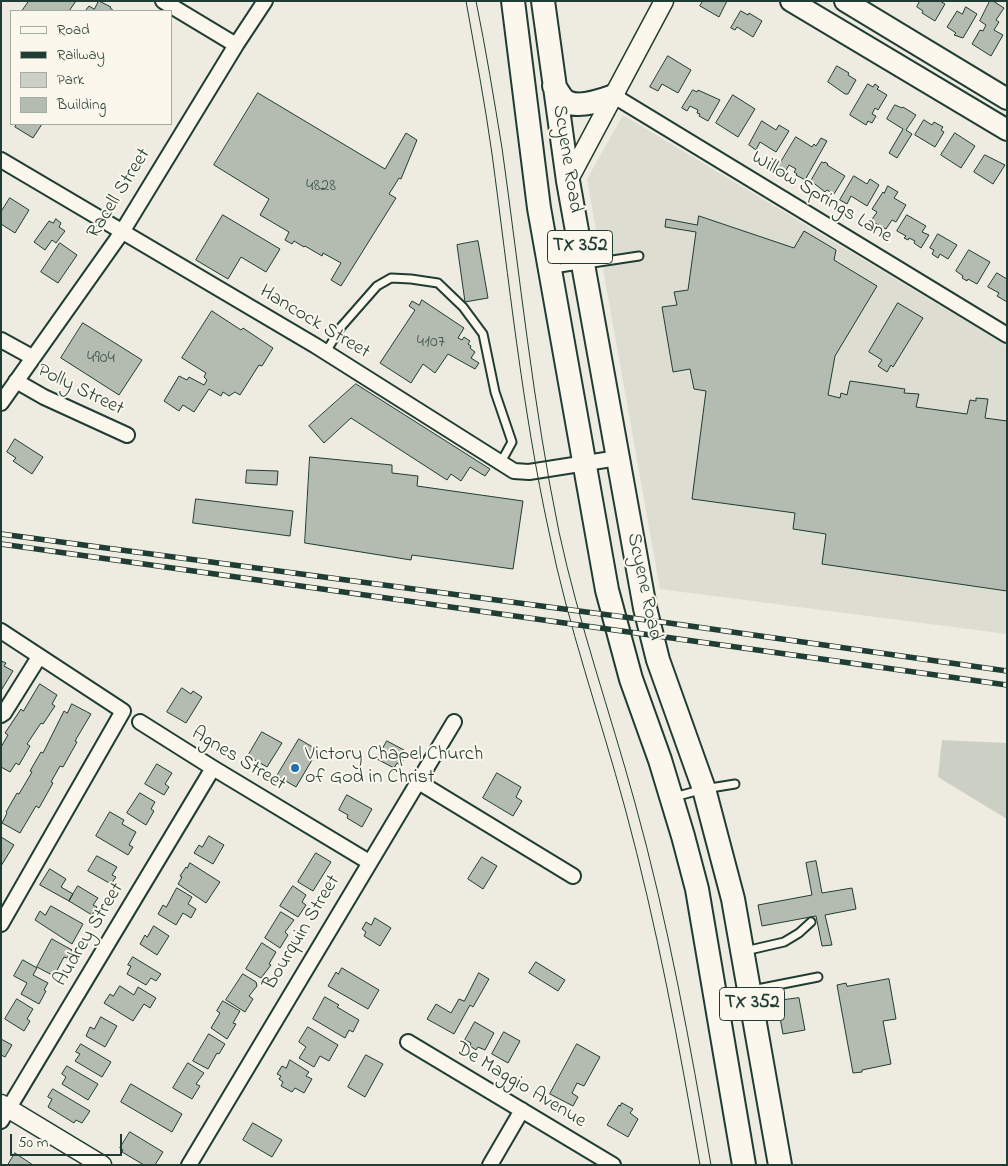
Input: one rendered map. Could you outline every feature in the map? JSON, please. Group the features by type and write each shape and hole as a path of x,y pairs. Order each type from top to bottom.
{"main road":[{"name":"Scyene Road","path":"543,1 568,181 645,608 658,660 704,789 733,899 780,1165"},
{"path":"791,1 1007,130"},
{"path":"845,1 1007,99"},
{"name":"Scyene Road","path":"511,5 539,208 607,590 631,678 671,797 697,888 744,1165"},
{"path":"554,86 563,99 569,103 588,103 614,96"},
{"path":"712,977 746,971"}],"street":[{"path":"163,1 236,45"},
{"name":"Racell Street","path":"1,403 122,232 265,1"},
{"path":"568,181 664,1"},
{"name":"Willow Springs Lane","path":"614,96 1007,335"},
{"name":"Hancock Street","path":"1,160 326,352 514,471 529,472 618,458"},
{"name":"Polly Street","path":"1,340 32,357"},
{"name":"Polly Street","path":"16,381 44,397 127,436"},
{"path":"1,631 123,711 1,924"},
{"path":"1,715 4,714 39,656"},
{"name":"Agnes Street","path":"140,722 369,862"},
{"name":"Bourquin Street","path":"189,1165 454,722"},
{"name":"Audrey Street","path":"4,1111 213,768"},
{"path":"417,781 573,876"},
{"name":"De Maggio Avenue","path":"408,1042 613,1165"},
{"path":"490,1165 522,1110"},
{"path":"4,1111 102,1165"}],"lane":[{"path":"550,270 639,256"},
{"path":"326,352 341,327 376,286 391,278 411,278 438,283 463,306 483,334 495,392 512,442 501,462"},
{"path":"671,797 736,784"},
{"path":"746,971 799,933 811,922"},
{"path":"746,971 818,977"}],"shaded area":[{"path":"623,115 1007,346 1007,634 660,589 587,179"}],"green space":[{"path":"942,740 1007,743 1007,819 938,777"}],"building":[{"path":"29,1 76,1 70,10 23,10"},
{"path":"99,1 111,7 113,10 86,10 89,6 94,9"},
{"path":"703,1 727,1 719,17 700,6"},
{"path":"920,1 940,1 945,4 935,21 922,13 923,11 917,7"},
{"path":"990,1 1004,8 996,20 999,22 994,30 1003,35 991,56 972,44 980,30 983,31 986,25 980,21"},
{"path":"966,7 977,14 963,38 954,35 956,33 947,27 957,11 962,14"},
{"path":"741,11 748,15 749,13 762,21 753,37 737,27 735,30 731,28"},
{"path":"668,56 691,70 678,93 662,84 658,91 650,87"},
{"path":"837,66 856,80 848,94 845,94 828,82"},
{"path":"868,84 873,87 875,84 879,87 877,89 887,95 878,110 875,108 872,114 876,116 872,123 868,121 866,125 850,115"},
{"path":"693,90 697,92 698,90 720,100 708,121 699,116 698,110 690,106 687,111 682,108"},
{"path":"258,93 385,169 406,133 417,140 401,179 399,178 389,194 396,198 341,286 331,280 341,263 323,253 322,256 294,241 292,244 285,240 289,232 260,215 269,199 214,165"},
{"path":"733,95 755,109 738,137 716,123"},
{"path":"895,105 903,107 916,115 906,130 912,134 897,158 889,153 903,129 887,119"},
{"path":"924,120 932,125 934,122 943,127 941,130 944,132 935,147 915,135"},
{"path":"762,121 776,130 779,125 789,131 776,152 760,142 756,150 749,145"},
{"path":"16,125 41,125 33,138 15,127"},
{"path":"955,133 975,146 961,168 941,155"},
{"path":"796,137 812,147 814,144 816,146 821,138 827,141 805,180 796,175 794,172 796,169 789,165 782,177 775,172"},
{"path":"985,155 1005,165 993,184 974,172"},
{"path":"822,162 825,162 845,176 834,194 827,190 825,192 811,181"},
{"path":"854,176 867,184 870,179 879,185 867,206 851,196 847,204 840,200"},
{"path":"888,186 898,192 894,198 906,205 896,222 892,220 886,229 871,221 877,212 872,209"},
{"path":"10,198 29,210 15,233 1,224 1,212"},
{"path":"223,215 280,249 266,272 241,257 228,279 196,260"},
{"path":"907,215 926,226 922,232 929,235 921,248 914,243 915,241 904,238 906,236 897,231"},
{"path":"699,216 794,248 804,231 836,250 834,260 877,286 835,356 828,395 840,398 841,393 847,395 850,381 905,389 904,393 919,394 916,407 967,414 970,400 976,401 976,398 988,399 985,418 1007,421 1007,591 822,564 826,534 793,529 795,513 692,499 706,391 694,389 690,369 673,372 662,307 677,305 674,292 688,290 696,232 665,227 666,219 697,225"},
{"path":"56,219 61,223 59,227 65,231 56,243 52,240 45,250 34,242 49,221 53,223"},
{"path":"938,234 957,245 948,259 940,254 938,258 932,254 934,250 930,248"},
{"path":"478,241 488,298 465,302 457,245"},
{"path":"60,243 77,255 58,283 41,272"},
{"path":"969,250 990,262 977,284 962,278 963,276 956,271"},
{"path":"997,273 1007,279 1007,302 997,296 999,293 988,287"},
{"path":"422,300 464,328 458,338 462,340 464,337 470,341 468,344 475,352 471,358 479,363 475,369 448,354 435,373 423,364 411,383 380,363 415,310 409,306 412,301 419,305"},
{"path":"898,303 923,318 893,367 891,365 887,372 878,366 882,360 869,352"},
{"path":"212,311 241,330 243,328 273,348 262,366 259,365 240,395 235,392 229,396 223,392 221,396 209,389 194,412 183,405 179,411 164,401 179,376 187,380 189,377 204,385 207,380 204,377 206,373 182,358"},
{"path":"83,323 142,360 119,395 61,358"},
{"path":"356,384 490,469 485,476 470,467 461,481 451,474 447,480 351,418 324,443 309,426"},
{"path":"15,439 43,457 32,474 13,461 16,458 7,452"},
{"path":"310,457 392,465 392,473 418,476 417,486 523,501 513,569 412,555 411,560 305,543"},
{"path":"247,470 278,471 277,485 246,483"},
{"path":"196,499 293,511 290,536 193,523"},
{"path":"1,661 6,663 4,666 13,671 2,689"},
{"path":"40,684 57,695 52,704 55,706 27,744 30,746 19,765 16,763 10,772 1,767 1,747 8,735 5,733 21,709 23,711"},
{"path":"182,688 191,694 193,691 202,697 186,723 167,712"},
{"path":"72,704 91,714 75,741 77,742 63,767 60,766 51,782 53,783 39,808 36,806 20,833 2,823 6,812 32,772 30,771 41,752 43,753 64,711 67,713"},
{"path":"262,732 282,743 267,767 248,756"},
{"name":"Victory Chapel Church of God in Christ","path":"299,739 316,749 310,759 312,760 296,787 277,776"},
{"path":"387,741 404,750 401,755 405,757 400,765 397,763 394,768 377,759"},
{"path":"157,764 172,773 165,784 169,787 164,795 145,784"},
{"path":"497,773 521,787 516,797 522,801 513,816 483,798"},
{"path":"140,793 155,802 151,809 154,811 146,825 127,813"},
{"path":"347,795 372,809 362,827 347,818 348,815 339,810"},
{"path":"110,812 124,820 122,824 136,832 129,845 133,847 128,855 96,836"},
{"path":"209,836 224,845 213,864 194,853 199,845 202,847"},
{"path":"1,837 14,845 1,866"},
{"path":"316,853 331,862 313,891 298,882"},
{"path":"97,856 117,867 112,875 116,877 111,884 88,871"},
{"path":"482,857 497,866 483,889 468,879"},
{"path":"816,861 822,893 852,888 856,909 825,915 832,945 822,946 816,916 762,926 758,905 812,895 806,863"},
{"path":"190,863 220,882 206,903 178,884 182,877 180,876"},
{"path":"50,869 66,879 61,887 73,894 69,901 40,885"},
{"path":"78,886 98,898 93,905 97,907 92,915 69,901"},
{"path":"293,886 306,895 302,902 306,905 298,917 280,906"},
{"path":"177,888 192,897 188,904 196,909 191,918 183,913 176,925 158,914 163,905 166,907"},
{"path":"51,906 83,924 72,944 35,920 40,911 45,915"},
{"path":"281,912 294,920 285,932 288,935 280,948 265,938"},
{"path":"375,918 391,928 380,946 364,936 366,932 362,929 366,922 371,925"},
{"path":"154,926 169,936 157,955 140,944 145,935 147,937"},
{"path":"52,939 72,950 67,958 64,957 54,976 37,967"},
{"path":"262,943 276,952 269,964 271,965 261,978 246,969"},
{"path":"133,957 161,974 156,981 151,978 146,985 127,974 131,966 128,965"},
{"path":"23,960 37,968 33,975 48,983 39,1004 21,994 27,983 14,976"},
{"path":"536,962 565,980 558,991 529,973"},
{"path":"342,968 379,990 368,1009 328,986 336,972 338,974"},
{"path":"479,973 489,979 473,1007 470,1005 454,1034 427,1019 436,1004 451,1013 459,999 464,1001"},
{"path":"243,974 256,982 257,986 249,996 253,999 245,1012 226,1000"},
{"path":"889,979 896,1019 883,1021 891,1064 853,1073 837,985 846,983 847,986"},
{"path":"120,986 134,995 138,987 156,998 150,1008 144,1004 133,1021 104,1003 110,994 113,996"},
{"path":"325,997 339,1005 337,1007 359,1020 353,1032 349,1030 345,1038 313,1019"},
{"path":"799,998 805,1030 783,1034 777,1001"},
{"path":"17,999 33,1009 27,1019 30,1021 24,1031 5,1019"},
{"path":"223,1001 240,1011 233,1023 236,1024 227,1039 211,1028 220,1013 217,1011"},
{"path":"101,1017 117,1026 105,1047 86,1036 90,1027 94,1029"},
{"path":"475,1022 494,1033 485,1050 478,1047 476,1050 470,1046 471,1043 465,1040"},
{"path":"308,1027 338,1045 329,1061 320,1056 314,1067 299,1058 306,1047 299,1042"},
{"path":"504,1032 520,1041 508,1063 492,1054"},
{"path":"209,1034 225,1044 219,1054 217,1053 208,1069 193,1061"},
{"path":"1,1039 12,1045 5,1057 1,1055"},
{"path":"81,1044 111,1062 102,1077 75,1061 80,1054 76,1052"},
{"path":"577,1044 600,1057 584,1086 577,1083 572,1093 578,1097 573,1106 550,1094"},
{"path":"366,1055 383,1064 365,1097 348,1087"},
{"path":"290,1060 309,1072 306,1076 312,1079 304,1093 295,1088 292,1092 281,1086 283,1082 279,1079 281,1076 277,1074 282,1066 286,1068"},
{"path":"188,1063 204,1073 196,1084 200,1086 192,1099 173,1088"},
{"path":"67,1066 98,1084 88,1100 62,1084 66,1077 62,1074"},
{"path":"131,1084 182,1114 172,1132 121,1102"},
{"path":"53,1089 90,1111 82,1123 76,1120 74,1123 48,1107 52,1099 48,1097"},
{"path":"622,1103 633,1109 630,1113 638,1119 628,1137 607,1125"},
{"path":"253,1123 282,1140 272,1157 243,1140"},
{"path":"130,1132 163,1152 155,1165 144,1165 122,1152 123,1150 120,1148"},
{"path":"15,1153 33,1165 8,1165"}],"tram line":[{"path":"466,1 489,135 517,344 539,485 565,602 637,852 675,1030 700,1165"},
{"path":"476,1 502,148 534,389 559,532 585,634 635,803 658,893 686,1028 711,1165"}],"railway":[{"path":"1,534 669,623 1007,671"},
{"path":"1,544 1007,685"}],"place":[{"name":"Victory Chapel Church of God in Christ","path":"295,768"}]}
